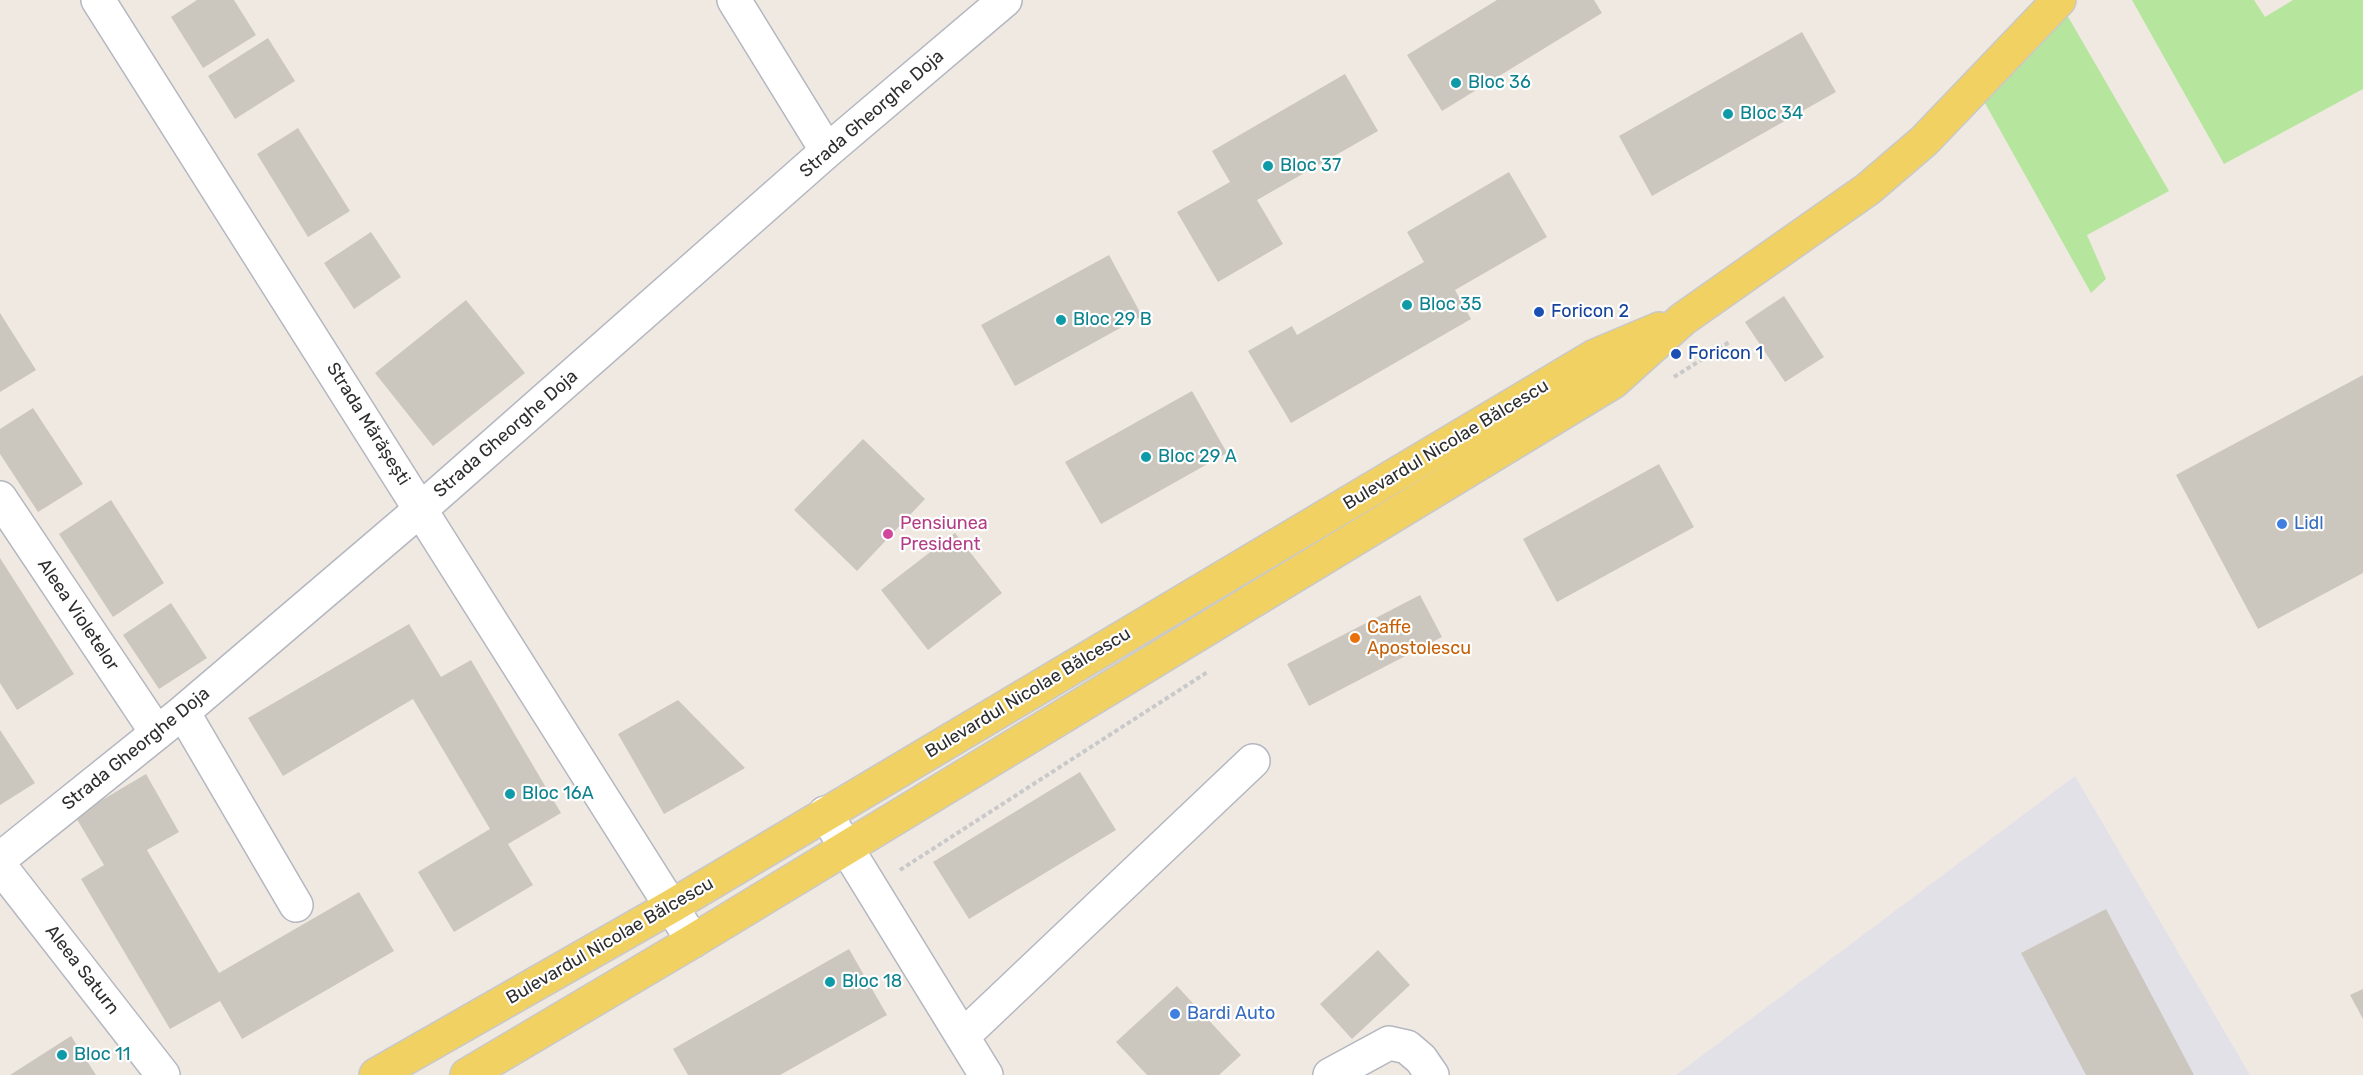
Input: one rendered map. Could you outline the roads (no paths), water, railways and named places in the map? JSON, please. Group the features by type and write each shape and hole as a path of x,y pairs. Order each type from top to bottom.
{"main road":[{"name":"Bulevardul Nicolae Bălcescu","path":"467,1075 693,941 1613,382 1683,319 1868,189 1916,148 1959,107 2059,0"},
{"name":"Bulevardul Nicolae Bălcescu","path":"376,1075 672,906 1595,356 1683,319"}],"street":[{"name":"Strada Mărășești","path":"98,0 693,941"},
{"path":"734,0 827,151"},
{"name":"Strada Gheorghe Doja","path":"0,859 183,712 421,509 827,151 1005,0"},
{"name":"Aleea Violetelor","path":"0,498 157,733"},
{"path":"183,712 296,905"},
{"path":"825,813 971,1062 1253,762"},
{"name":"Aleea Saturn","path":"0,866 163,1075"},
{"path":"1330,1075 1389,1043 1407,1047 1421,1059 1432,1075"}],"place":[{"name":"Bloc 36","path":"1456,83"},
{"name":"Bloc 34","path":"1728,114"},
{"name":"Bloc 37","path":"1268,166"},
{"name":"Bloc 35","path":"1407,305"},
{"name":"Foricon 2","path":"1539,312"},
{"name":"Bloc 29 B","path":"1061,320"},
{"name":"Foricon 1","path":"1676,354"},
{"name":"Bloc 29 A","path":"1146,457"},
{"name":"Lidl","path":"2282,524"},
{"name":"Pensiunea President","path":"888,534"},
{"name":"Caffe Apostolescu","path":"1355,638"},
{"name":"Bloc 16A","path":"510,794"},
{"name":"Bloc 18","path":"830,982"},
{"name":"Bardi Auto","path":"1175,1014"},
{"name":"Bloc 11","path":"62,1055"}]}
